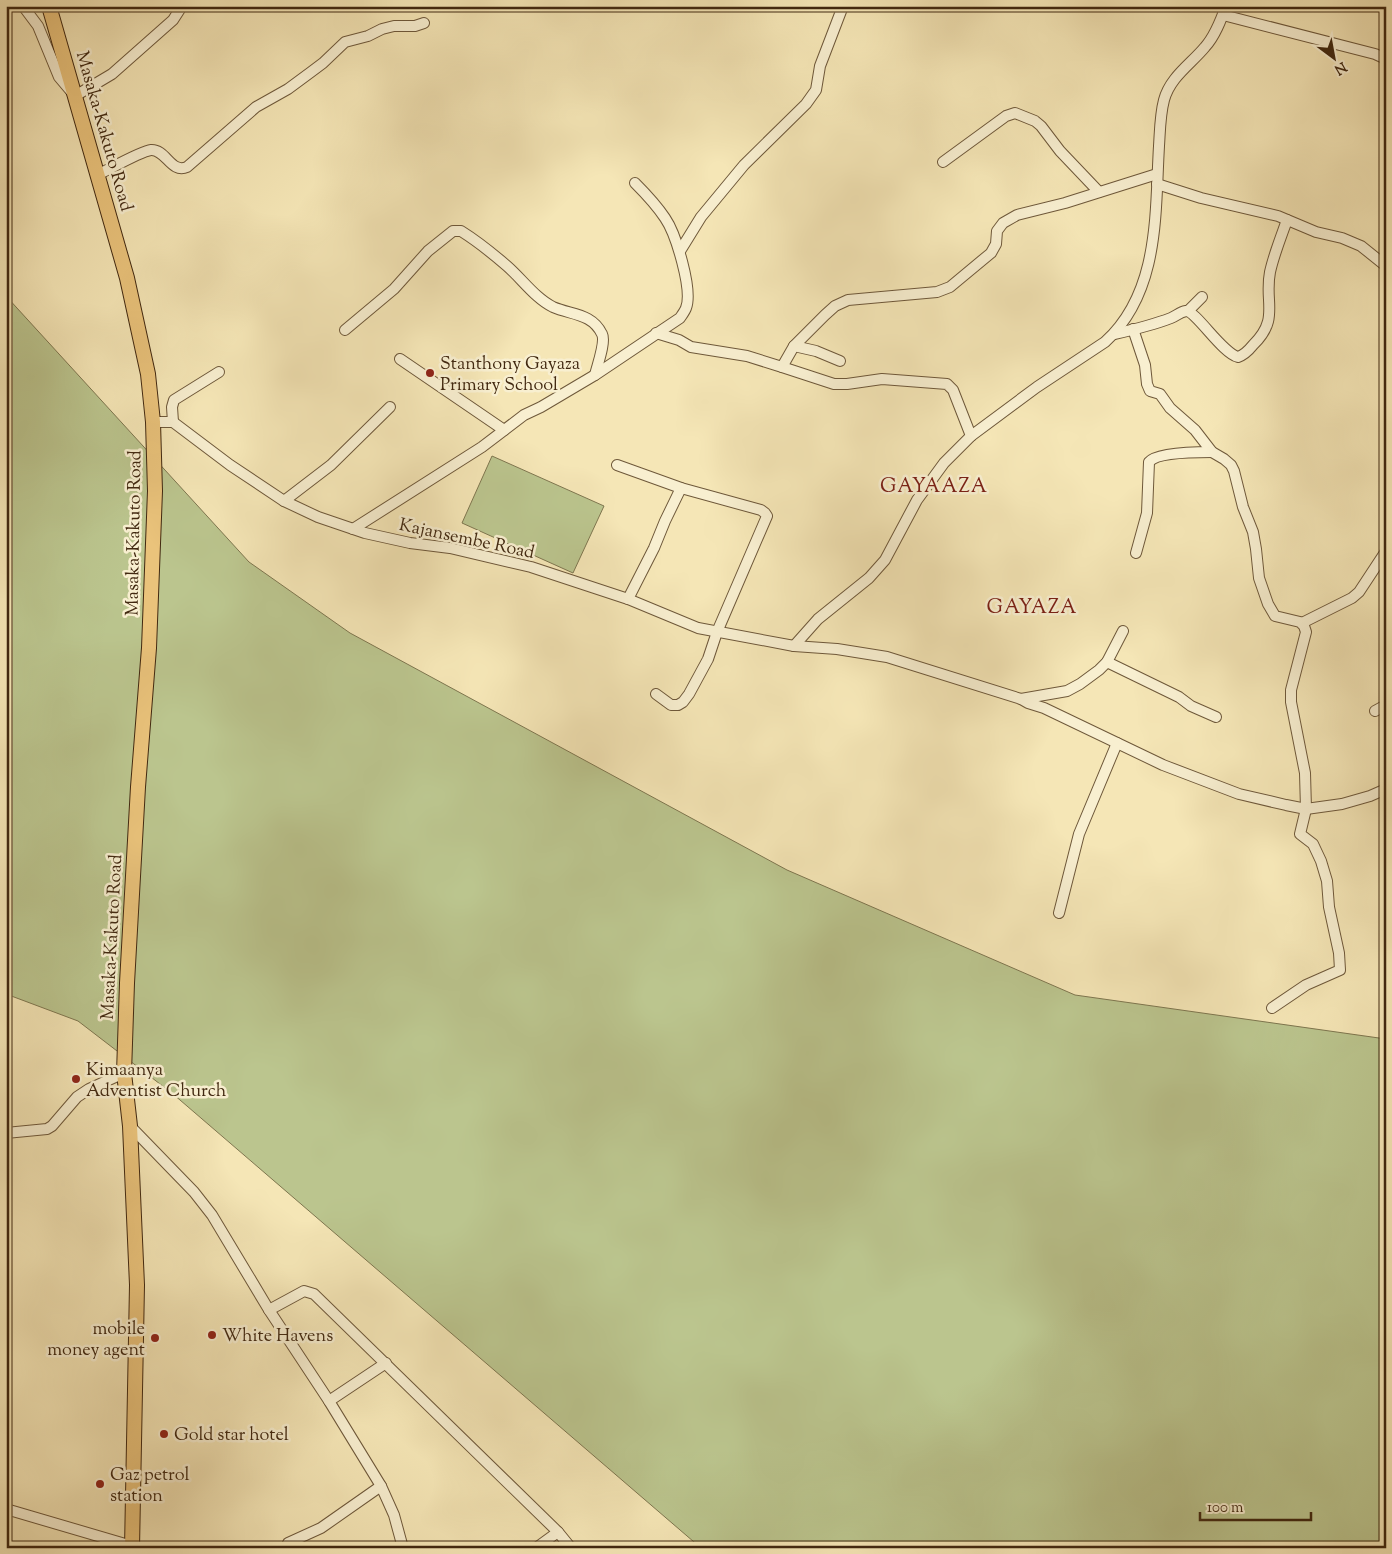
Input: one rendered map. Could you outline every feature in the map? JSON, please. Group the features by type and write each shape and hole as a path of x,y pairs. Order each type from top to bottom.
{"highway":[{"name":"Masaka-Kakuto Road","path":"49,6 136,314 148,374 154,422 154,491 149,638 138,787 124,1073 130,1126 137,1285 132,1547"}],"street":[{"path":"22,6 35,20 54,67 75,96 112,74 173,20 182,6"},
{"path":"680,251 701,216 744,165 806,104 816,90 820,66 843,6"},
{"path":"794,646 818,619 869,578 885,560 916,500 944,463 971,436 1037,387 1099,347 1114,334 1131,308 1146,275 1154,241 1164,100 1172,81 1206,46 1224,10 1299,35 1386,58"},
{"path":"97,175 152,150 157,151 175,168 183,169 256,106 288,89 323,63 345,42 394,26 415,26 424,23"},
{"path":"943,162 1006,116 1015,113 1041,126 1060,151 1099,192"},
{"path":"782,367 794,346 835,306 848,300 937,292 950,287 990,253 996,244 997,231 1002,223 1017,215 1099,192 1157,179 1201,198 1278,216 1316,232 1342,238 1361,246 1386,266"},
{"path":"353,529 482,447 524,415 595,375 680,318 686,307 688,297 680,251 674,233 666,218 634,183"},
{"path":"1188,311 1231,354 1238,357 1246,353 1260,339 1269,321 1269,277 1287,220"},
{"path":"345,330 394,289 428,252 454,231 461,231 507,266 545,301 554,307 585,316 596,326 603,336 603,343 595,375"},
{"path":"1114,334 1171,318 1188,311 1202,297"},
{"path":"1133,329 1145,365 1147,384 1150,391 1160,394 1170,408 1195,430 1212,452 1231,465 1234,471 1243,507 1253,532 1259,578 1271,611 1275,616 1302,623 1352,598 1359,592 1386,552"},
{"path":"656,334 679,340 691,346 747,356 834,384 882,379 947,384 953,390 971,436"},
{"path":"794,346 816,351 840,361"},
{"path":"400,359 504,430"},
{"path":"154,422 173,422 172,407 174,400 219,372"},
{"path":"284,501 331,465 390,407"},
{"name":"Kajansembe Road","path":"173,422 230,465 284,501 318,517 353,529 376,536 494,557 531,567 628,599 698,628 794,646 837,649 887,657 1021,698 1028,703 1044,708 1163,765 1239,794 1306,809"},
{"path":"1136,553 1147,513 1149,462 1160,456 1212,452"},
{"path":"617,465 681,488 761,510 767,516 717,632 708,658 689,694 678,705 671,705 656,694"},
{"path":"628,599 681,488"},
{"path":"1272,1008 1306,985 1340,970 1339,953 1329,907 1327,881 1313,844 1300,834 1306,809 1305,773 1291,702 1291,690 1306,632 1302,623"},
{"path":"1021,698 1067,691 1080,684 1107,662 1123,631"},
{"path":"1107,662 1179,697 1191,706 1216,718"},
{"path":"1375,711 1386,705"},
{"path":"1059,913 1079,834 1117,742"},
{"path":"1306,809 1342,804 1386,789"},
{"path":"6,1133 47,1129 57,1121 77,1097 89,1089 124,1073"},
{"path":"130,1126 194,1192 212,1215 269,1310 329,1401 381,1486 394,1515 403,1548"},
{"path":"269,1310 304,1292 314,1294 558,1532 571,1548"},
{"path":"329,1401 386,1363"},
{"path":"288,1543 321,1528 381,1486"},
{"path":"6,1509 132,1547"},
{"path":"536,1548 558,1532"}],"green space":[{"path":"6,296 249,562 350,633 787,870 1075,995 1386,1039 1386,1548 701,1548 173,1094 78,1021 6,994"},
{"path":"492,456 604,506 573,573 462,523"}],"place":[{"name":"Stanthony Gayaza Primary School","path":"430,373"},
{"name":"Kimaanya Adventist Church","path":"76,1079"},
{"name":"White Havens","path":"212,1335"},
{"name":"mobile money agent","path":"155,1338"},
{"name":"Gold star hotel","path":"164,1434"},
{"name":"Gaz petrol station","path":"100,1484"}],"district":[{"name":"GAYAAZA","path":"934,485"},
{"name":"GAYAZA","path":"1032,606"}]}
